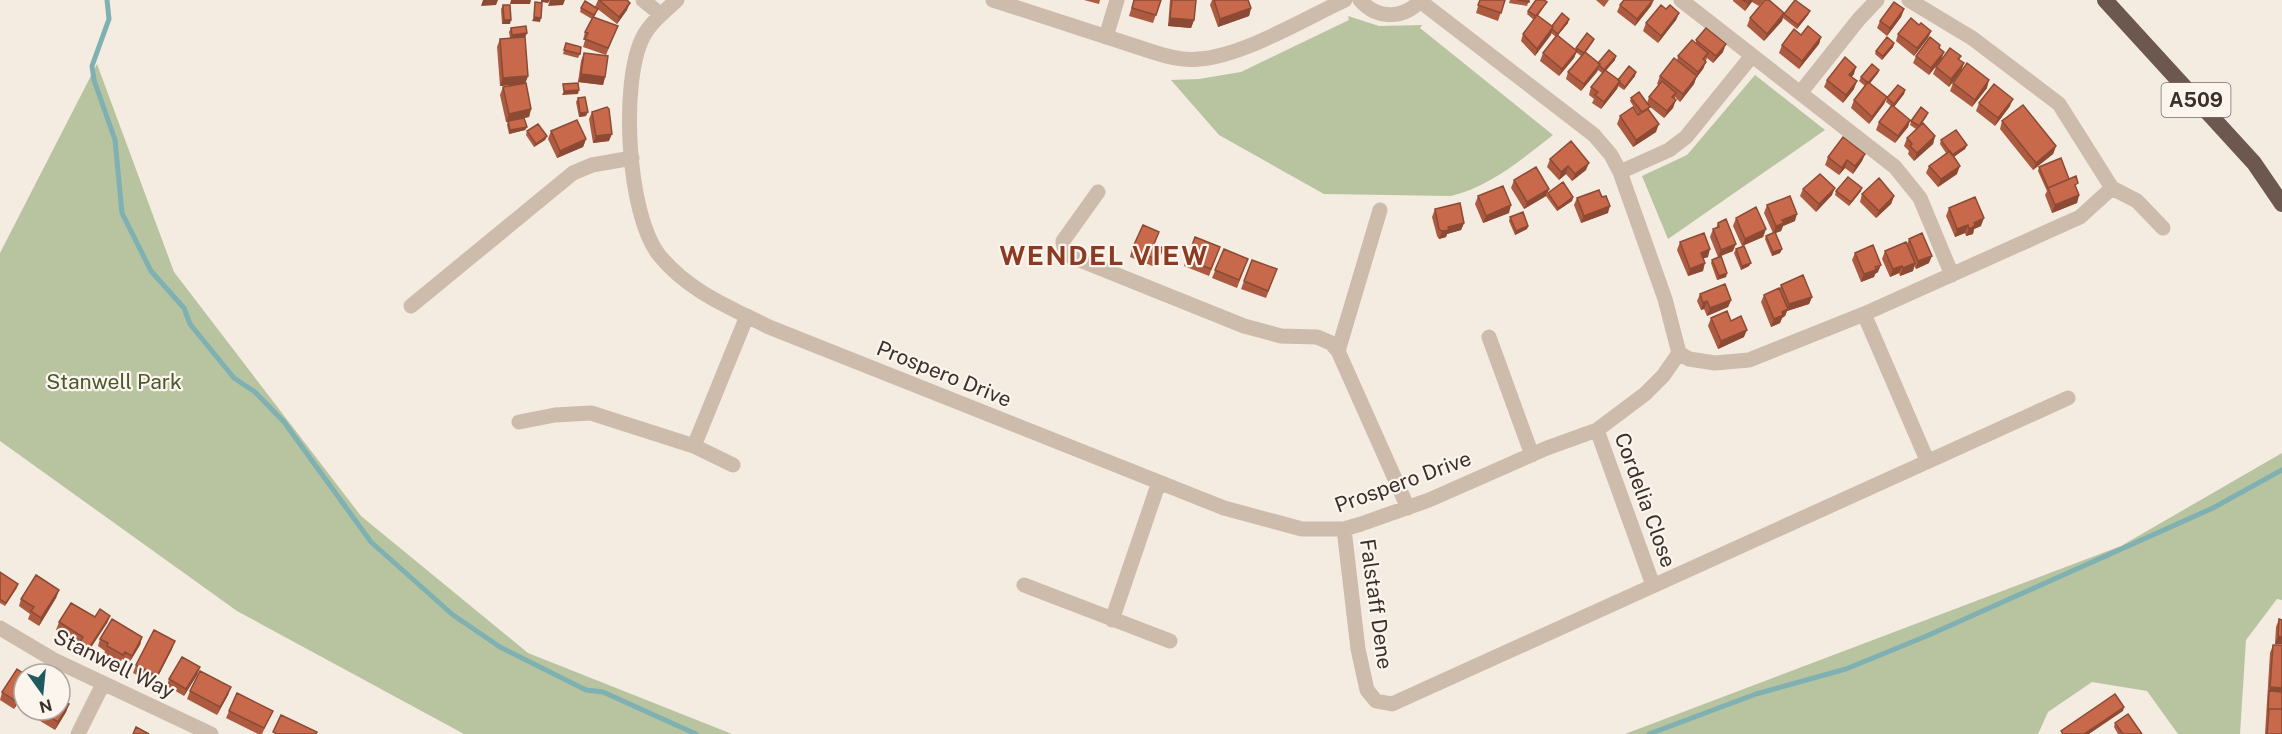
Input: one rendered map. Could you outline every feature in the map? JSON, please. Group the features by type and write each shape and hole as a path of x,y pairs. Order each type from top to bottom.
{"highway":[{"name":"A509","path":"2105,0 2254,163 2282,204"}],"street":[{"path":"643,0 660,14"},
{"name":"Prospero Drive","path":"677,0 660,14 644,35 635,57 630,96 632,158 639,209 646,234 658,254 683,279 702,294 747,316 1224,508 1302,528 1344,529 1408,508 1597,430 1645,394 1663,376 1679,353"},
{"path":"993,0 1175,58 1198,60 1250,45 1345,0"},
{"path":"1106,37 1117,0"},
{"path":"1360,0 1369,9 1386,15 1405,12 1421,1 1594,135 1611,155 1620,171 1665,299 1679,353 1689,358 1715,363 1749,360 1864,314 2080,218 2112,188"},
{"path":"1681,0 1751,57 1801,92 1895,167 1920,198 1952,275"},
{"path":"1801,92 1858,19 1877,0"},
{"path":"1909,0 1972,38 2059,104 2112,188 2137,201 2163,228"},
{"path":"1620,171 1669,150 1686,137 1751,57"},
{"path":"411,306 573,173 592,165 632,158"},
{"path":"1098,192 1064,241 1065,254 1244,326 1281,336 1317,338 1331,343 1338,351 1408,508"},
{"path":"1338,351 1380,210"},
{"path":"1864,314 1927,460"},
{"path":"694,446 747,316"},
{"path":"1489,337 1532,455"},
{"path":"1653,585 2068,398"},
{"path":"519,422 555,415 591,413 694,446 733,465"},
{"name":"Cordelia Close","path":"1597,430 1653,585"},
{"path":"1112,620 1159,482"},
{"name":"Falstaff Dene","path":"1344,529 1358,649 1367,690 1376,701 1392,704 1653,585"},
{"path":"1024,585 1170,641"},
{"name":"Stanwell Way","path":"0,628 54,660 211,734"},
{"path":"78,734 103,684"}],"green space":[{"path":"1348,16 1379,26 1422,25 1420,28 1553,135 1492,179 1451,196 1324,194 1219,135 1171,80 1199,79 1241,72 1349,20"},
{"name":"Stanwell Park","path":"97,64 174,272 361,516 528,653 732,734 464,734 237,611 0,441 0,253"},
{"path":"1755,75 1825,130 1668,239 1642,176 1687,155"},
{"path":"2282,453 2282,600 2277,599 2246,640 2240,734 2178,734 2147,691 2092,682 2048,712 2038,734 1625,734 2121,546"}],"building":[{"path":"599,0 627,0 630,3 619,17"},
{"path":"1134,0 1161,0 1156,15 1132,8"},
{"path":"1172,0 1196,0 1194,20 1170,18"},
{"path":"1214,0 1248,0 1251,8 1220,19"},
{"path":"1480,0 1505,0 1501,13 1478,5"},
{"path":"1536,0 1547,2 1536,16 1528,11"},
{"path":"1624,0 1653,0 1637,19 1620,5"},
{"path":"1765,0 1769,0 1784,13 1767,34 1750,18"},
{"path":"1795,0 1810,11 1798,25 1784,14"},
{"path":"585,1 598,9 594,15 581,8"},
{"path":"535,2 542,3 541,18 534,17"},
{"path":"1894,2 1904,9 1890,28 1880,21"},
{"path":"503,5 510,5 511,20 504,20"},
{"path":"1661,5 1666,9 1670,5 1679,13 1661,36 1646,23"},
{"path":"1562,13 1569,19 1558,34 1552,26"},
{"path":"1537,15 1553,27 1537,49 1523,34"},
{"path":"593,17 618,26 608,48 585,39 588,33 585,32"},
{"path":"1911,18 1931,31 1917,48 1898,34"},
{"path":"526,26 527,33 512,35 511,28"},
{"path":"1808,26 1821,37 1802,61 1782,45 1794,29 1801,35"},
{"path":"1706,28 1726,44 1716,56 1696,40"},
{"path":"1587,33 1594,39 1584,53 1576,48"},
{"path":"1557,35 1577,51 1562,69 1543,53"},
{"path":"525,37 528,76 503,78 500,39"},
{"path":"1887,37 1894,43 1883,56 1876,51"},
{"path":"1930,37 1940,45 1939,48 1944,52 1931,68 1916,56"},
{"path":"1692,40 1708,53 1703,59 1706,62 1698,72 1678,56"},
{"path":"566,43 581,47 580,54 564,50"},
{"path":"1950,48 1961,56 1958,59 1964,63 1951,79 1936,67"},
{"path":"1609,50 1616,56 1604,70 1598,63"},
{"path":"1585,52 1600,64 1584,84 1568,72"},
{"path":"584,53 608,56 605,77 581,74"},
{"path":"1845,57 1856,67 1849,75 1857,81 1846,95 1827,80"},
{"path":"1674,58 1697,76 1683,94 1660,76"},
{"path":"1967,63 1989,80 1975,100 1953,83"},
{"path":"1872,64 1879,70 1868,83 1861,77"},
{"path":"1629,66 1636,72 1625,87 1618,80"},
{"path":"1605,70 1620,81 1604,102 1595,95 1598,92 1591,87"},
{"path":"1662,81 1676,93 1672,97 1676,100 1667,111 1649,97"},
{"path":"1868,82 1887,97 1872,117 1854,100"},
{"path":"526,83 531,109 509,114 503,87"},
{"path":"578,83 579,90 564,91 563,84"},
{"path":"1994,84 2013,99 1998,118 1979,103"},
{"path":"1898,85 1905,90 1894,104 1887,98"},
{"path":"1639,92 1650,107 1642,112 1631,98"},
{"path":"585,97 588,112 580,113 578,98"},
{"path":"1892,105 1910,120 1898,136 1879,122"},
{"path":"2023,105 2056,146 2036,163 2002,121"},
{"path":"607,107 612,134 596,136 592,112"},
{"path":"1633,107 1638,115 1648,109 1659,124 1636,140 1620,116"},
{"path":"1921,107 1928,113 1919,126 1911,121"},
{"path":"524,118 527,127 510,130 508,121"},
{"path":"577,120 586,139 560,151 551,131"},
{"path":"1923,123 1935,136 1917,153 1910,146 1912,144 1907,138"},
{"path":"538,124 547,136 536,144 527,131"},
{"path":"1956,130 1967,145 1952,155 1941,140"},
{"path":"1843,137 1865,154 1855,166 1847,160 1842,168 1828,157"},
{"path":"1571,141 1589,163 1575,174 1568,166 1561,172 1550,159"},
{"path":"1950,151 1960,166 1941,179 1929,166"},
{"path":"2061,158 2069,179 2048,188 2039,167"},
{"path":"1536,167 1549,189 1527,202 1514,180"},
{"path":"1820,174 1835,188 1819,204 1803,189"},
{"path":"2076,176 2078,183 2075,185 2079,195 2055,205 2048,188"},
{"path":"1848,177 1862,188 1851,202 1836,191"},
{"path":"1879,178 1894,196 1879,211 1862,194"},
{"path":"1563,182 1573,197 1558,208 1548,193"},
{"path":"1503,186 1511,205 1486,216 1478,196"},
{"path":"1599,190 1602,197 1606,196 1610,206 1584,216 1577,198"},
{"path":"1790,196 1797,214 1782,220 1784,223 1776,226 1767,205"},
{"path":"1975,197 1984,218 1974,223 1975,226 1969,229 1968,225 1957,229 1949,208"},
{"path":"1460,203 1464,223 1448,227 1449,230 1439,229 1435,209"},
{"path":"1756,207 1766,229 1745,239 1736,218"},
{"path":"1523,212 1528,226 1516,231 1510,217"},
{"path":"1726,219 1736,244 1721,250 1713,229 1719,227 1718,223"},
{"path":"1143,225 1159,232 1154,244 1163,248 1158,260 1132,249"},
{"path":"1775,232 1782,249 1773,252 1766,236"},
{"path":"1704,233 1710,249 1701,253 1705,263 1690,269 1680,242"},
{"path":"1922,233 1932,256 1918,261 1909,239"},
{"path":"1195,237 1220,247 1211,269 1187,259"},
{"path":"1906,242 1915,263 1893,269 1885,251"},
{"path":"1873,245 1881,265 1875,267 1876,270 1864,274 1855,253"},
{"path":"1744,246 1751,263 1742,266 1736,249"},
{"path":"1224,249 1248,259 1239,280 1215,270"},
{"path":"1721,256 1727,273 1719,276 1712,260"},
{"path":"1252,260 1277,269 1268,291 1244,281"},
{"path":"1803,275 1812,297 1789,304 1781,285"},
{"path":"1725,284 1731,300 1710,308 1707,301 1703,303 1700,294"},
{"path":"1779,288 1788,309 1782,312 1783,315 1774,319 1764,295"},
{"path":"1727,311 1731,321 1741,316 1747,330 1721,341 1711,318"},
{"path":"0,572 18,584 6,603 0,599"},
{"path":"36,575 59,590 41,618 31,611 34,607 21,599"},
{"path":"71,603 95,617 100,609 110,616 89,648 80,642 83,637 59,622"},
{"path":"112,619 142,637 132,656 125,652 123,655 100,639"},
{"path":"2279,619 2282,620 2282,637 2278,636"},
{"path":"154,630 175,641 157,676 136,665"},
{"path":"2273,645 2282,645 2282,688 2270,687"},
{"path":"182,657 200,667 186,689 169,679"},
{"path":"200,671 231,687 220,707 190,691"},
{"path":"12,677 12,699 2,692"},
{"path":"2269,691 2282,692 2282,709 2269,709 2268,712"},
{"path":"237,693 273,711 264,728 229,711"},
{"path":"2115,694 2124,707 2084,734 2063,734 2061,731"},
{"path":"2269,709 2282,709 2282,734 2267,734"},
{"path":"2128,714 2142,734 2123,734 2115,723"},
{"path":"281,715 317,732 316,734 277,734 273,732"},
{"path":"136,727 149,734 133,734"}],"waterway":[{"path":"107,0 109,19 92,66 94,80 115,140 122,213 151,271 184,308 190,324 234,378 255,392 284,422 371,542 453,615 500,647 586,690 603,692 696,734"},
{"path":"1649,734 1756,694 1846,669 1929,635 2213,508 2282,470"}],"district":[{"name":"WENDEL VIEW","path":"1104,256"}]}
